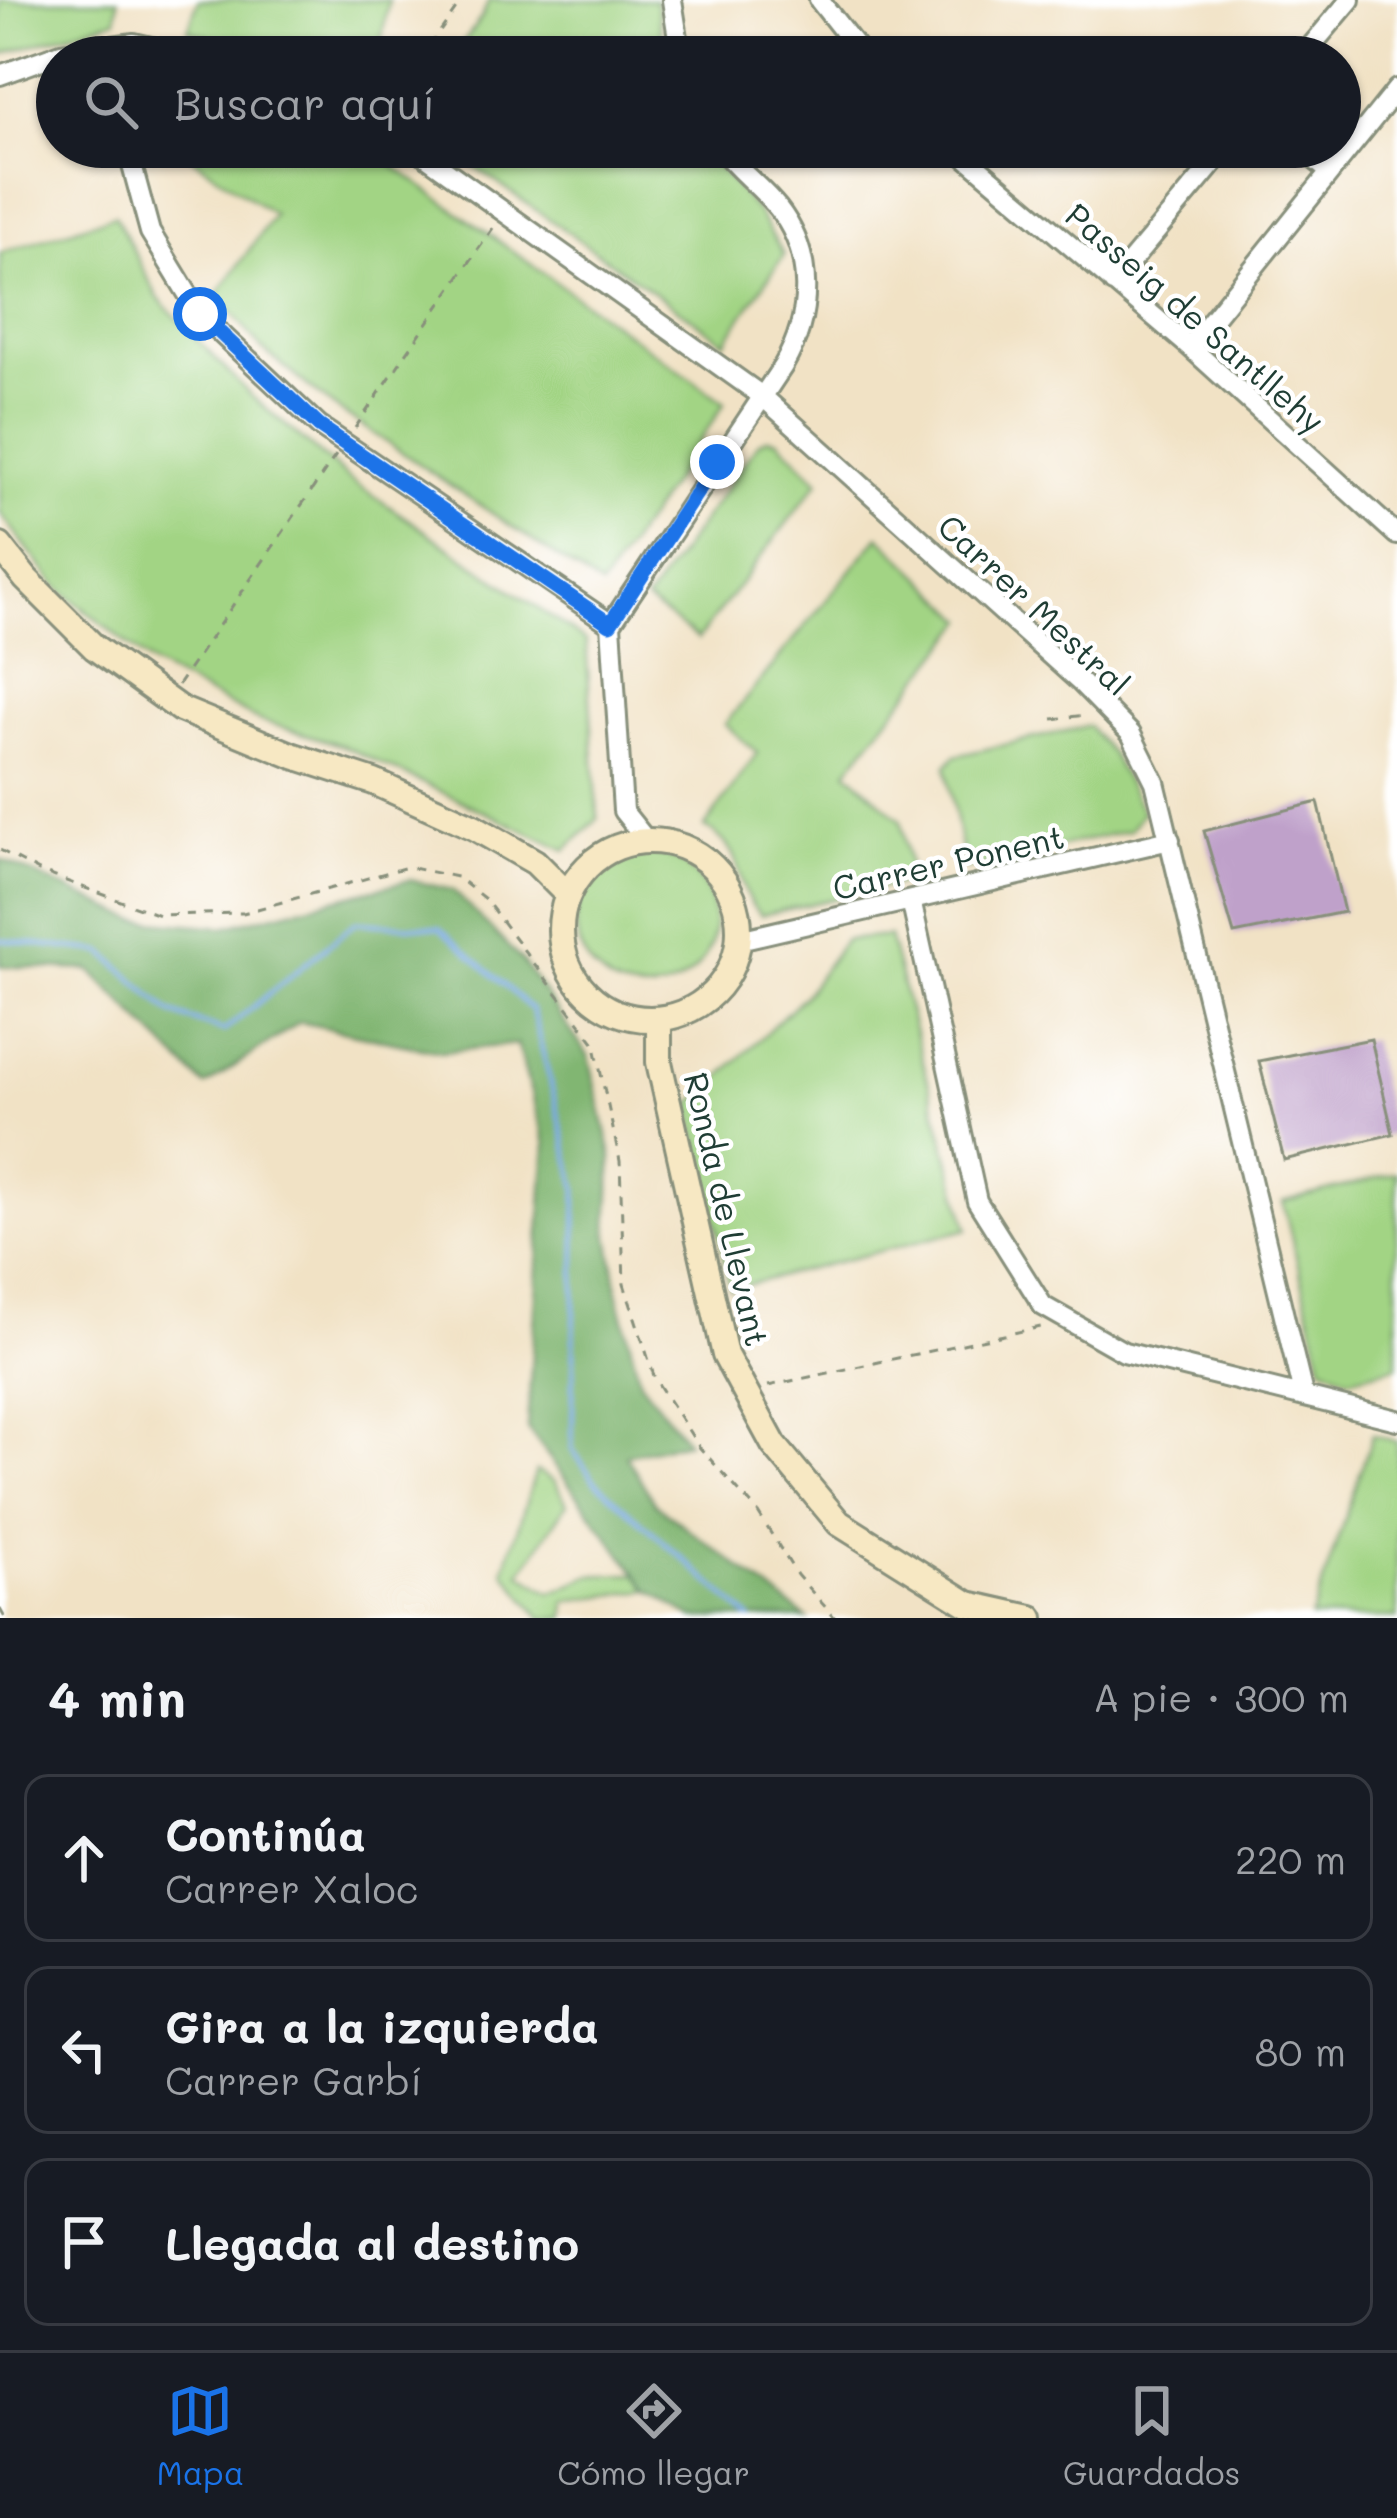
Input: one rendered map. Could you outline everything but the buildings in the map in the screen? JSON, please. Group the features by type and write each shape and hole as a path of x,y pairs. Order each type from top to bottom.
{"main road":[{"path":"0,546 94,647 180,709 294,756 374,782 474,827 535,862 568,895"},
{"path":"647,841 693,852 712,866 730,890 740,940 731,968 713,994 689,1011 659,1020 612,1012 584,992 567,965 561,920 568,895 585,869 616,847 647,841"},
{"name":"Ronda de Llevant","path":"659,1020 659,1062 724,1355 774,1445 839,1522 968,1604 1031,1618"}],"street":[{"path":"672,0 678,36"},
{"path":"819,0 847,36"},
{"path":"1320,36 1350,0"},
{"path":"0,75 36,62"},
{"path":"1361,133 1397,88"},
{"path":"133,168 150,232 200,314 319,426 610,624"},
{"name":"Carrer Mestral","path":"442,168 762,396 1080,682 1131,734 1155,782 1303,1394"},
{"path":"647,841 623,811 610,624 793,349 801,328 806,288 798,243 780,212 739,168"},
{"name":"Passeig de Santllehy","path":"979,168 1190,347 1397,535"},
{"path":"1113,283 1209,168"},
{"path":"1325,168 1330,172"},
{"path":"1190,347 1333,168"},
{"name":"Carrer Ponent","path":"740,940 1170,840"},
{"path":"911,900 977,1201 1043,1306 1124,1352 1397,1420"}],"path":[{"path":"437,36 463,0"},
{"path":"1053,719 1087,715"},
{"path":"0,850 39,871 159,915 243,913 407,867 457,877 484,899 594,1042 620,1161 624,1284 655,1379 700,1448 757,1511 797,1576 835,1618"},
{"path":"765,1386 1042,1327"},
{"path":"0,1609 5,1618"}],"green space":[{"path":"0,0 118,0 116,19 61,36 36,36 36,44 0,55"},
{"path":"198,0 389,0 382,36 208,36 188,30"},
{"path":"489,0 656,0 662,36 468,36"},
{"path":"207,168 396,168 725,403 601,587 333,406 262,349 217,295 274,215"},
{"path":"476,168 719,168 759,214 784,255 725,342"},
{"path":"115,215 158,298 251,396 349,479 586,641 598,818 566,850 341,745 258,720 154,666 57,587 0,513 0,253"},
{"path":"767,438 778,440 819,481 698,639 646,601 758,443"},
{"path":"879,536 966,620 847,771 901,820 912,881 761,915 746,894 729,848 705,827 757,753 725,724"},
{"path":"1088,726 1111,754 1143,812 1130,830 965,869 946,766 955,756"},
{"path":"645,853 672,858 694,873 709,895 714,922 709,949 694,971 672,986 645,991 618,986 596,971 581,949 576,922 581,895 596,873 618,858"},
{"path":"0,859 136,920 224,927 410,880 453,890 521,960 589,1057 612,1156 608,1230 620,1303 640,1381 687,1442 626,1455 655,1504 807,1618 693,1618 649,1590 527,1428 546,1144 517,1044 441,1052 300,1022 205,1086 90,970 0,966"},
{"path":"889,936 968,1229 730,1289 690,1106 803,997 845,940"},
{"path":"1397,1173 1397,1366 1349,1378 1322,1365 1283,1202"},
{"path":"1373,1434 1397,1442 1397,1618 1311,1618"},
{"path":"536,1471 555,1481 567,1504 521,1573 551,1593 591,1575 638,1574 649,1590 566,1601 565,1618 541,1618 504,1571"}],"waterway":[{"path":"0,940 103,952 171,1013 224,1031 356,922 440,928 532,1010 577,1188 572,1449 595,1481 750,1618"}],"route":[{"path":"200,314 319,426 610,624 717,462"}]}
